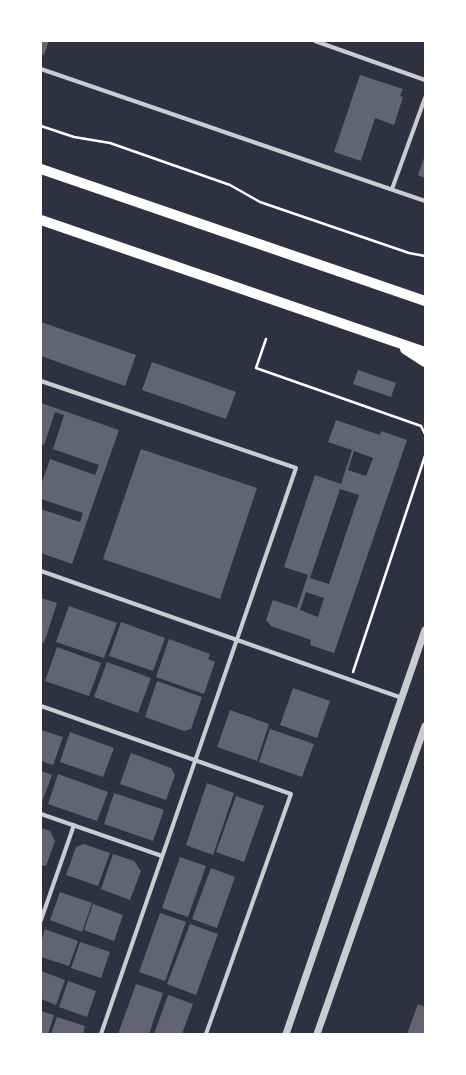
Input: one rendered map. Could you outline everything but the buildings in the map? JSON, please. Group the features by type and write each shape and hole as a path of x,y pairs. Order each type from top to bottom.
{"main road":[{"path":"41,169 425,301"},
{"path":"41,220 425,352"},
{"path":"405,293 425,295"},
{"path":"393,341 425,362"}],"street":[{"path":"315,41 425,80"},
{"path":"41,69 425,201"},
{"path":"392,189 425,98"},
{"path":"41,381 296,468 101,1034"},
{"path":"41,571 402,698"},
{"path":"286,1034 425,630"},
{"path":"41,706 291,794 206,1034"},
{"path":"317,1034 425,726"},
{"path":"41,814 162,856"},
{"path":"41,920 74,825"}],"path":[{"path":"41,126 74,137 110,143 230,185 260,202 409,253 425,256"},
{"path":"266,339 256,368 420,426 425,434"},
{"path":"353,672 425,456"}]}
